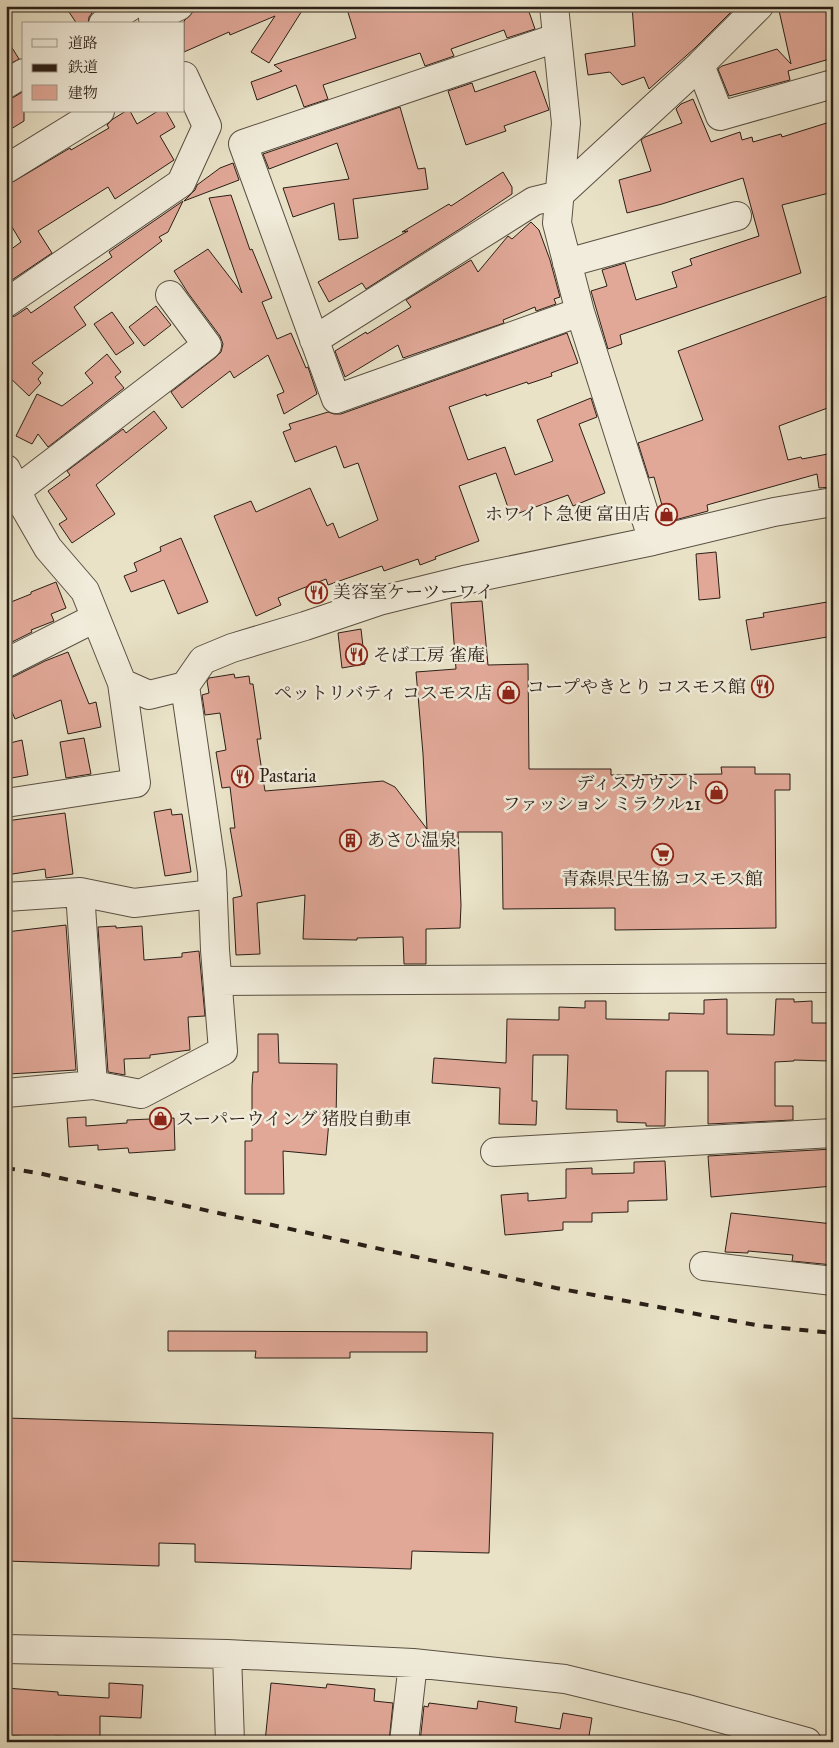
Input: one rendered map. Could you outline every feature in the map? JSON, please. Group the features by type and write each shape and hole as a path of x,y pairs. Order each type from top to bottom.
{"street":[{"path":"112,22 179,6"},
{"path":"554,6 566,123 557,223 580,312 653,541"},
{"path":"314,340 534,200 559,195 700,65 759,6"},
{"path":"556,38 243,144 336,399 580,312"},
{"path":"700,65 720,116 833,84"},
{"path":"6,84 22,74"},
{"path":"6,303 181,183 208,126 185,78"},
{"path":"6,169 98,112"},
{"path":"567,263 737,216"},
{"path":"6,803 136,783 122,683 85,591 48,548 25,508 12,479 207,346 170,295"},
{"path":"122,683 149,695 185,686 203,660 232,648 379,601 464,580 653,541 774,512 833,502"},
{"path":"6,663 95,618"},
{"path":"6,1093 93,1085 141,1094 223,1051 215,950 212,872 185,686"},
{"path":"6,897 80,892 134,903 213,894"},
{"path":"80,892 93,1085"},
{"path":"218,981 833,978"},
{"path":"495,1152 833,1133"},
{"path":"704,1266 833,1281"},
{"path":"6,1649 227,1654 413,1663 565,1679 684,1708 807,1742"},
{"path":"227,1654 230,1742"},
{"path":"404,1742 413,1663"}],"building":[{"path":"65,6 88,6 92,13 88,22 76,22"},
{"path":"207,6 305,6 269,63 251,52 275,16 230,35 229,32 185,52 184,21 193,12"},
{"path":"346,6 527,6 535,29 507,38 504,30 451,49 454,56 425,66 420,53 323,85 328,99 304,107 296,85 257,100 251,82 282,71 274,65 356,38"},
{"path":"632,6 737,6 696,47 649,89 644,77 622,85 610,72 588,75 585,54 635,46"},
{"path":"778,6 833,6 833,58 788,71 790,80 729,96 718,69 722,66 777,49 791,64"},
{"path":"6,38 19,59 6,66"},
{"path":"535,71 549,110 504,126 506,131 466,145 448,91 472,83 475,92"},
{"path":"22,92 24,121 6,132 6,100"},
{"path":"693,99 711,142 740,132 742,140 752,137 753,142 781,134 782,137 833,121 833,192 782,205 801,273 620,335 622,344 608,349 591,291 607,286 602,270 625,263 636,300 677,287 672,272 692,265 690,259 759,236 743,178 627,213 619,180 651,171 641,140 682,123 676,109 681,104"},
{"path":"400,107 418,169 425,168 428,189 353,199 358,238 339,240 334,203 293,217 283,188 349,179 337,143 269,169 263,154"},
{"path":"124,112 131,112 137,124 156,112 167,112 175,127 160,136 174,160 115,199 108,187 38,231 52,253 6,284 6,253 21,242 6,217 6,186 70,148 71,150 109,128 107,125"},
{"path":"233,163 239,180 184,201 195,190 197,185 220,168"},
{"path":"503,172 512,187 512,194 366,289 362,283 329,302 318,282 408,231 402,232 449,204 451,206"},
{"path":"231,195 250,250 252,249 272,298 262,302 277,339 291,333 306,368 308,367 317,394 284,414 277,395 284,392 268,355 234,378 230,371 182,408 171,392 216,357 221,352 223,344 220,336 174,271 208,249 242,293 209,198"},
{"path":"183,201 168,232 159,237 162,241 74,307 86,325 32,363 43,373 38,379 41,383 29,396 6,374 6,318 15,316 27,308 31,313 112,257 109,252"},
{"path":"531,222 539,230 550,260 560,297 554,299 556,304 536,311 535,307 503,320 504,323 403,358 398,345 345,377 335,351 411,307 406,300 471,260 478,272 508,236 512,239"},
{"path":"833,294 833,406 779,426 788,460 833,453 833,487 819,488 817,474 707,505 708,511 675,520 663,509 654,477 649,478 638,443 703,420 678,351"},
{"path":"156,306 171,325 144,346 129,327"},
{"path":"112,312 134,343 116,355 94,324"},
{"path":"567,333 578,363 551,373 552,376 528,384 527,382 486,396 486,394 449,407 468,460 505,447 515,475 553,461 537,420 591,398 597,417 579,424 605,493 573,506 568,495 511,516 496,473 459,486 479,541 435,557 436,559 420,565 418,559 384,571 382,566 328,585 326,579 278,598 281,605 256,616 214,516 251,501 256,512 310,488 327,526 333,523 339,538 378,520 358,463 344,468 336,446 295,462 283,432 291,429 289,424 328,412 341,414"},
{"path":"107,354 121,372 115,377 124,388 48,447 38,434 32,444 16,436 37,394 62,406 93,383 85,373"},
{"path":"154,411 167,428 96,485 115,514 72,543 59,524 67,519 48,491 70,475 67,471 123,429 126,433"},
{"path":"181,538 208,602 178,614 164,580 131,592 124,576 137,571 134,563 161,551 160,547"},
{"path":"716,552 720,598 699,600 696,554"},
{"path":"56,582 66,608 51,614 54,621 31,630 32,632 6,645 6,604"},
{"path":"482,601 488,665 528,664 529,769 611,769 611,775 722,774 721,767 755,767 755,774 790,774 790,790 775,790 776,928 615,930 615,908 503,909 502,832 458,832 460,928 426,929 426,964 404,964 403,937 357,938 357,940 303,939 305,895 257,903 260,954 236,955 233,898 242,896 230,828 235,828 230,787 222,788 216,752 226,750 220,713 205,715 202,695 209,693 207,681 209,678 234,674 235,678 249,676 250,684 253,684 261,739 257,739 265,791 383,781 395,787 427,829 416,672 456,669 451,603"},
{"path":"833,601 833,636 751,650 746,620 764,617 763,613"},
{"path":"361,629 365,664 342,668 338,633"},
{"path":"68,652 89,704 96,702 101,727 68,734 61,700 15,719 6,698 6,678 13,677"},
{"path":"84,738 91,774 66,778 60,742"},
{"path":"22,740 28,775 6,779 6,744"},
{"path":"171,809 172,815 182,814 191,872 165,876 154,812"},
{"path":"65,813 73,874 46,878 45,869 6,875 6,821"},
{"path":"66,925 76,1070 9,1074 6,1037 6,932"},
{"path":"116,926 116,928 142,926 144,960 182,957 182,953 199,951 205,1016 188,1017 190,1050 150,1055 150,1058 124,1059 125,1075 108,1072 98,927"},
{"path":"727,999 727,1034 774,1035 776,999 794,999 794,1002 812,1001 812,1023 831,1023 829,1061 794,1060 775,1062 775,1106 793,1106 793,1120 708,1124 708,1071 666,1071 665,1126 646,1126 646,1123 617,1122 617,1110 566,1109 568,1055 533,1055 532,1101 537,1101 536,1125 499,1124 500,1088 432,1083 434,1058 506,1063 507,1019 559,1020 559,1007 585,1008 585,1001 606,1001 606,1019 669,1020 669,1013 704,1014 704,1000"},
{"path":"258,1034 278,1034 279,1063 337,1064 336,1121 329,1121 326,1155 283,1151 284,1194 245,1194 245,1141 252,1141 252,1086 253,1072 258,1072"},
{"path":"86,1117 86,1126 127,1123 127,1120 174,1118 175,1150 129,1153 128,1148 98,1150 98,1145 69,1147 67,1118"},
{"path":"833,1149 833,1186 711,1197 708,1156"},
{"path":"665,1161 667,1200 628,1201 628,1212 592,1213 592,1222 563,1222 563,1230 505,1235 501,1195 528,1193 528,1201 566,1198 566,1169 592,1168 592,1174 634,1173 634,1162"},
{"path":"731,1213 833,1224 833,1265 792,1261 793,1255 748,1251 748,1253 725,1252"},
{"path":"168,1331 427,1332 427,1352 350,1352 350,1358 255,1358 256,1351 168,1351"},
{"path":"6,1418 493,1433 489,1553 412,1551 411,1569 195,1562 195,1544 159,1543 159,1566 6,1561"},
{"path":"109,1683 143,1685 141,1718 100,1716 100,1738 55,1736 54,1739 6,1735 6,1688 58,1692 58,1695 109,1698"},
{"path":"271,1683 326,1688 327,1684 375,1689 374,1701 393,1703 389,1742 265,1742"},
{"path":"478,1701 517,1707 515,1722 560,1729 563,1713 592,1718 588,1742 420,1742 424,1706 428,1707 429,1703 477,1709"}],"railway":[{"path":"6,1168 38,1173 556,1288 761,1326 833,1333"}],"place":[{"name":"ホワイト急便 富田店","path":"666,514"},
{"name":"美容室ケーツーワイ","path":"317,592"},
{"name":"そば工房 雀庵","path":"357,655"},
{"name":"コープやきとり コスモス館","path":"762,687"},
{"name":"ペットリバティ コスモス店","path":"508,693"},
{"name":"Pastaria","path":"243,776"},
{"name":"ディスカウント ファッション ミラクル21","path":"717,793"},
{"name":"あさひ温泉","path":"351,840"},
{"name":"青森県民生協 コスモス館","path":"662,854"},
{"name":"スーパーウイング 猪股自動車","path":"160,1119"}]}
